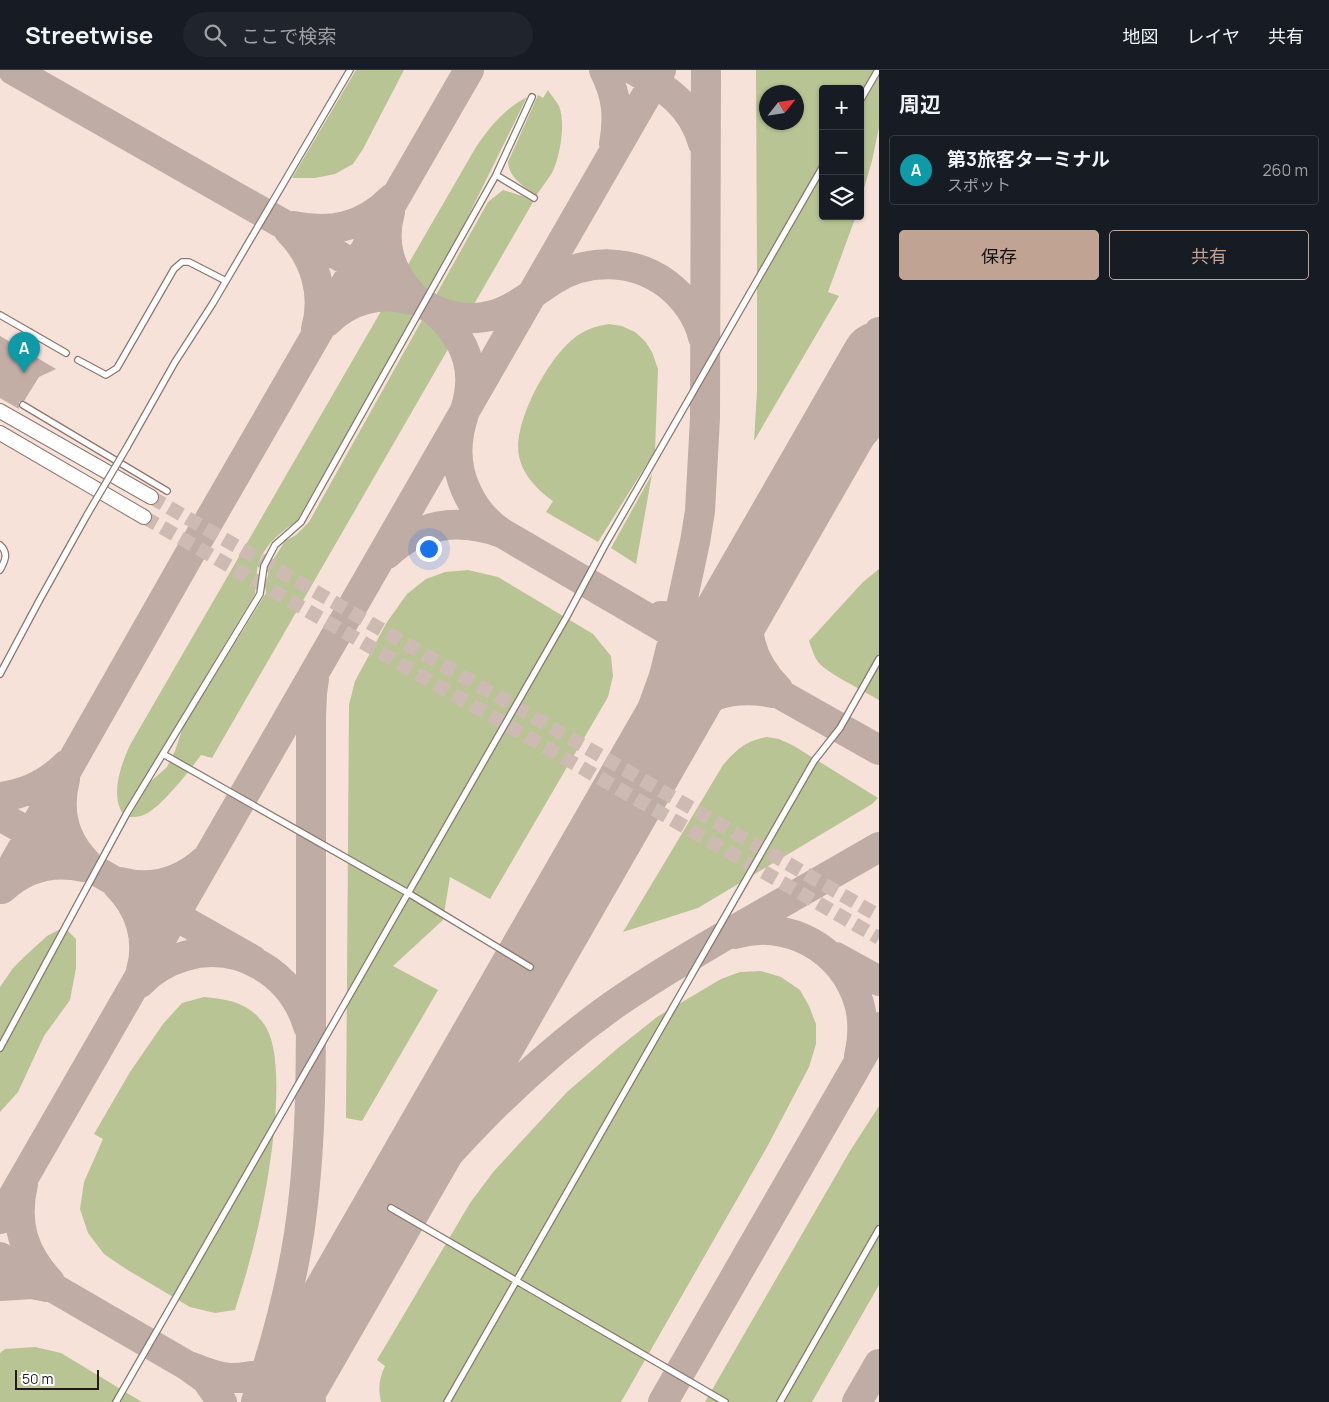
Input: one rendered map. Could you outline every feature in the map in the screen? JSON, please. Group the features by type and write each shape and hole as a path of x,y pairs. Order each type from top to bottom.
{"street":[{"path":"0,411 152,497"},
{"path":"0,433 144,517"}],"lane":[{"path":"0,674 87,515 175,362 226,281 350,70"},
{"path":"864,94 878,70"},
{"path":"0,1048 127,814 260,594 264,566 275,545 301,522 496,175 532,98"},
{"path":"116,1402 819,173"},
{"path":"496,175 534,198"},
{"path":"78,360 106,375 117,368 174,269 182,262 189,262 226,281"},
{"path":"0,315 66,354"},
{"path":"21,347 30,332"},
{"path":"23,405 167,490"},
{"path":"0,545 6,558 0,570"},
{"path":"447,1402 810,769 840,728 879,659"},
{"path":"163,754 408,893 530,967"},
{"path":"391,1208 725,1402"},
{"path":"780,1402 879,1229"}],"green space":[{"path":"356,70 404,70 363,149 353,164 335,174 315,178 292,178"},
{"path":"756,70 874,70 864,87 864,85 819,85 819,167 757,275"},
{"path":"879,76 879,127 864,188 864,130 864,102"},
{"path":"548,90 559,106 561,113 561,140 552,173 536,196 514,177 508,162 538,95 543,98"},
{"path":"527,97 451,251 297,521 277,536 262,555 257,570 255,594 123,814 117,798 117,789 120,770 130,745 476,147 498,119 511,107"},
{"path":"819,181 819,220 855,220 828,292 839,296 754,441 757,391 757,288"},
{"path":"503,190 533,202 212,758 201,755 174,789 148,813 129,817 150,782 167,767 183,727 266,593 265,586 271,563 285,541 296,535 309,522 488,202"},
{"path":"609,324 622,326 635,332 645,341 652,352 658,369 655,451 598,542 546,512 553,501 537,487 524,470 519,456 518,442 528,407 536,389 557,356 583,332"},
{"path":"652,474 636,564 611,548"},
{"path":"879,569 879,700 838,677 819,663 809,641 863,582"},
{"path":"468,570 498,577 593,634 611,656 613,676 608,697 490,899 450,877 443,920 393,966 438,990 362,1121 346,1118 349,705 355,681 387,622 407,594 426,579 445,572"},
{"path":"767,737 779,739 794,746 878,798 872,804 698,908 623,932 723,765 742,746"},
{"path":"64,927 76,939 76,968 70,1000 44,1036 18,1092 0,1112 0,987 13,968 24,957 47,936"},
{"path":"761,971 781,977 800,990 809,1006 816,1024 816,1044 809,1067 767,1147 621,1402 381,1402 381,1375 385,1366 377,1360 470,1203 494,1171 567,1092 657,1017 721,979 740,972"},
{"path":"204,997 237,1003 252,1011 258,1017 264,1024 272,1044 276,1071 273,1139 256,1237 235,1310 215,1313 190,1307 104,1254 88,1233 80,1209 84,1182 103,1139 94,1134 130,1072 163,1024 182,1003"},
{"path":"879,1106 879,1285 812,1402 705,1402 850,1151"},
{"path":"35,1347 61,1353 142,1402 0,1402 0,1353 5,1349"}],"building":[{"path":"0,336 17,346 19,351 24,350 56,369 39,377 24,401 19,402 19,409 0,398"}],"taxiway":[{"path":"13,70 434,310 463,318 493,315 517,304 567,273 595,265 610,264 640,270 667,284 690,308 698,322 703,337"},
{"path":"0,888 188,557 469,70"},
{"path":"604,70 612,88 616,106 614,144"},
{"path":"634,70 677,99 692,118 703,143"},
{"path":"0,1219 661,70"},
{"path":"583,875 626,781 664,676 679,616 700,511 705,418 706,70"},
{"path":"293,226 320,229 346,226 369,216 391,199"},
{"path":"390,212 387,224 387,246 390,257 398,278 413,296"},
{"path":"289,231 306,252 316,277 320,303 316,329"},
{"path":"327,322 345,308 366,299 399,297 411,300"},
{"path":"434,310 443,318 457,337 467,358 470,381 468,399 459,434 458,463 466,490 472,502 491,524 502,533 709,654 879,750"},
{"path":"827,450 879,332"},
{"path":"729,619 812,494 879,415"},
{"path":"387,554 413,535 441,526 471,525 502,533"},
{"path":"661,616 696,614 717,606 744,585"},
{"path":"750,589 748,604 750,643 760,666 778,689"},
{"path":"256,1402 276,1340 291,1277 299,1234 309,1136 311,1071 311,716 314,679"},
{"path":"667,728 690,708 715,696 743,690 773,693"},
{"path":"0,797 36,787 51,778 66,765"},
{"path":"65,779 62,802 64,824 73,845 87,863"},
{"path":"0,816 253,960"},
{"path":"366,1252 421,1184 480,1120 511,1089 577,1032 612,1006 674,966 879,847"},
{"path":"120,882 143,885 165,882 186,874 205,860"},
{"path":"2,889 20,875 40,867 61,864 84,867"},
{"path":"117,885 132,904 141,925 144,947 141,971"},
{"path":"735,934 755,930 775,931 794,935 811,943 827,954 841,968 852,984 859,1003 862,1016 859,1056"},
{"path":"140,983 161,966 172,960 205,953 225,953 261,966 276,977 290,991 300,1007 308,1026"},
{"path":"836,957 879,981"},
{"path":"663,1402 879,1027"},
{"path":"23,1184 20,1198 20,1224 23,1237 33,1260 50,1282"},
{"path":"0,1257 188,1366 206,1379 222,1402"},
{"path":"0,1286 32,1284 47,1287"},
{"path":"192,1367 230,1378 261,1374 272,1370 299,1354 313,1341 328,1319"},
{"path":"311,1402 307,1377 312,1352 319,1337"},
{"path":"857,1402 879,1364"}],"runway":[{"path":"280,1402 879,359"}],"tunnel":[{"path":"151,497 879,916"},
{"path":"144,517 879,938"}],"place":[{"name":"第3旅客ターミナル","path":"24,373"}]}
